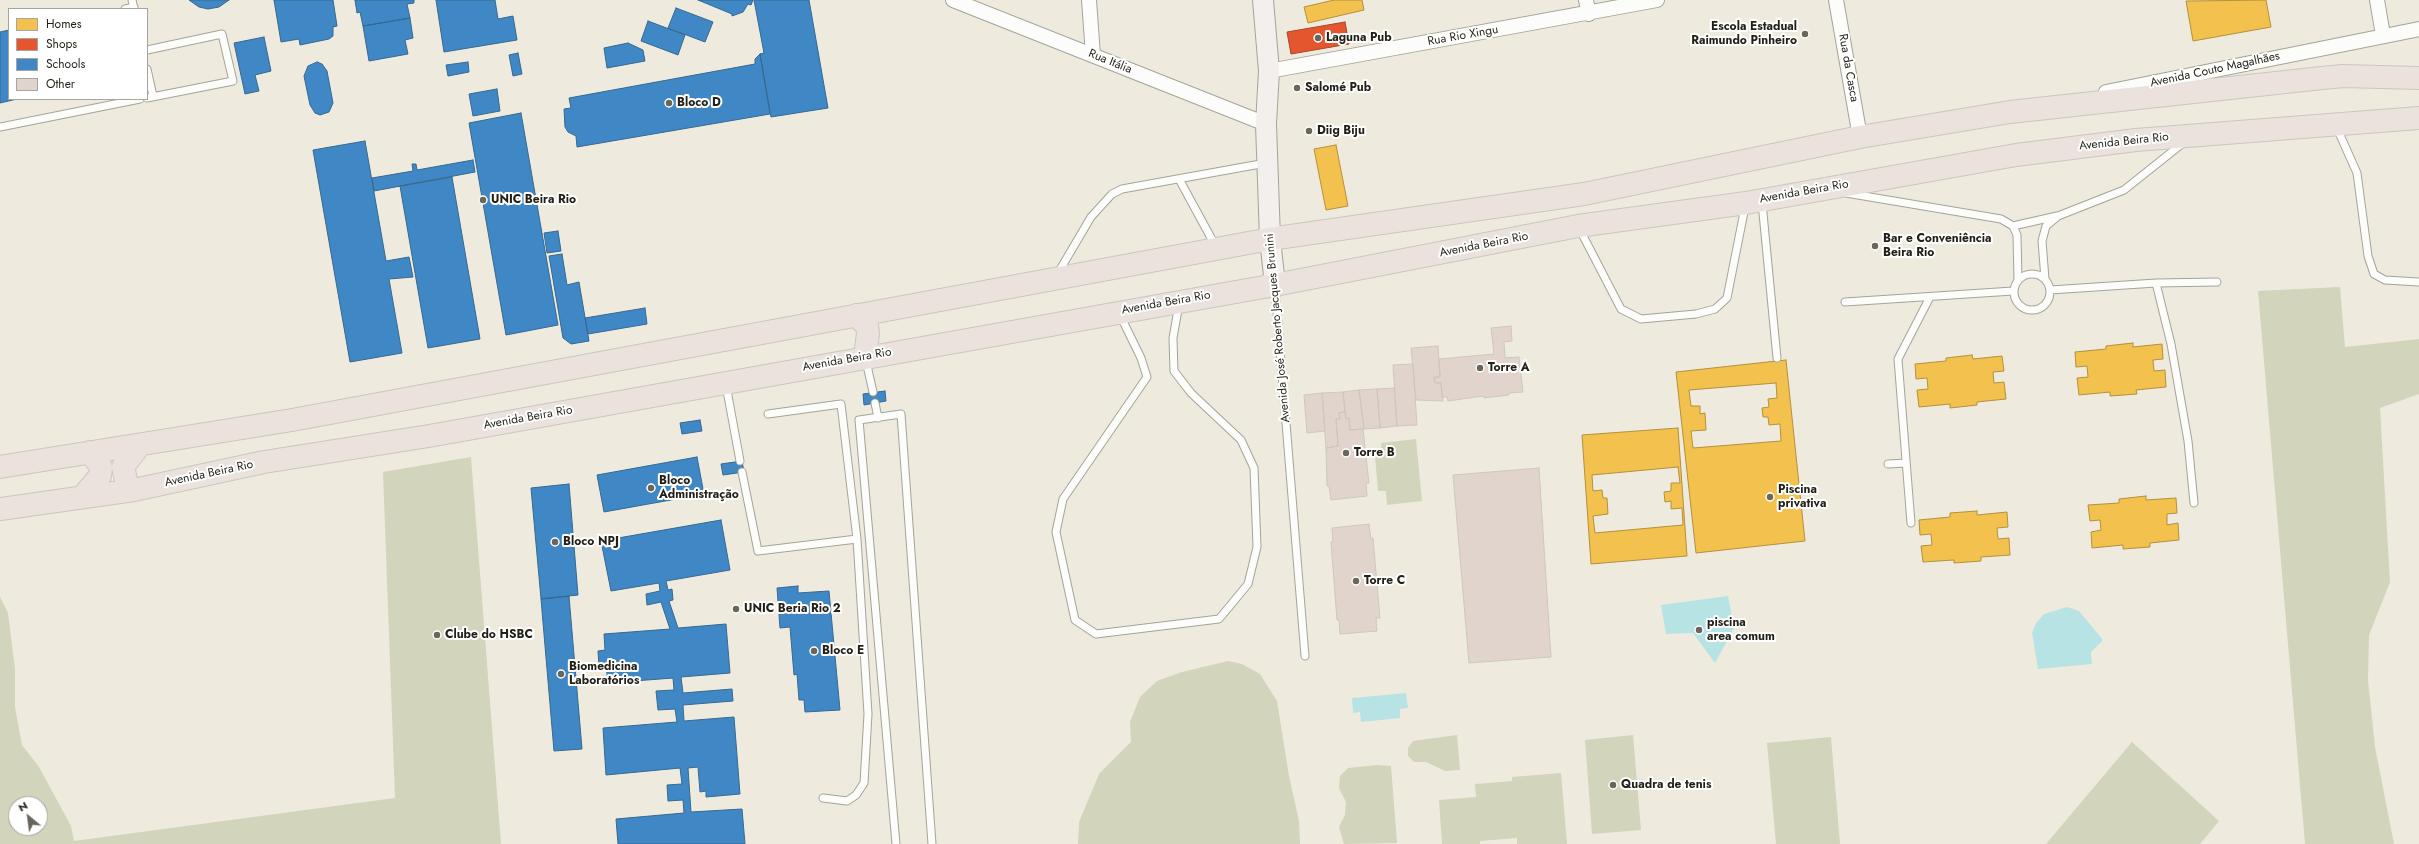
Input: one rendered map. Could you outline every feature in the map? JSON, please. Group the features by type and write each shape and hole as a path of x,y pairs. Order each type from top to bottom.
{"main road":[{"name":"Avenida José Roberto Jacques Brunini","path":"1263,0 1269,71 1266,124 1270,239 1275,285"},
{"path":"0,467 285,422 1270,239 1584,194 1860,137 2010,112 2343,76 2419,78"},
{"path":"2240,87 2419,91"},
{"name":"Avenida Beira Rio","path":"0,509 83,496 134,490 264,462 429,436 1275,285 1578,226 1753,201 2016,155 2193,135 2336,126 2419,118"},
{"name":"Avenida Beira Rio","path":"2336,126 2419,131"},
{"path":"1578,226 1570,217 1572,210 1584,194"},
{"path":"856,316 867,326 868,333 865,357"},
{"path":"134,490 127,484 123,467 140,445"},
{"path":"83,496 100,476 101,466 90,452"}],"street":[{"name":"Rua Itália","path":"953,0 1266,124"},
{"path":"1089,0 1092,55"},
{"name":"Rua Rio Xingu","path":"1269,71 1588,7 1657,0"},
{"name":"Rua da Casca","path":"1836,0 1860,137"},
{"path":"2377,0 2383,35"},
{"name":"Avenida Couto Magalhães","path":"2010,112 2383,35 2419,29"}],"lane":[{"path":"148,50 222,34 233,81 150,97 148,78"},
{"path":"0,126 135,100"},
{"path":"2336,126 2357,173 2368,256 2374,274 2385,280 2419,282"},
{"path":"2013,226 2058,216 2124,190 2193,135"},
{"path":"1055,279 1091,217 1112,194 1122,189 1268,163"},
{"path":"1179,178 1216,249"},
{"path":"1822,189 2001,219 2013,226 2017,235 2018,281 2013,291 2018,303 2022,307 2033,310 2039,309 2048,301 2050,290 2045,279 2042,241 2046,226 2058,216"},
{"path":"1578,226 1621,309 1641,319 1696,314 1715,310 1727,298 1753,201"},
{"path":"1753,201 1777,358"},
{"path":"2018,281 2028,274 2034,274 2045,279"},
{"path":"2050,290 2156,283 2217,282"},
{"path":"2156,283 2171,344 2188,441 2194,503"},
{"name":"Avenida José Roberto Jacques Brunini","path":"1275,285 1305,656"},
{"path":"1845,302 2013,291"},
{"path":"1911,523 1898,359 1930,297"},
{"path":"1118,312 1141,358 1147,377 1063,499 1056,532 1076,620 1096,634 1219,619 1248,584 1257,547 1254,468 1241,440 1191,393 1174,371 1173,338 1179,301"},
{"path":"865,357 873,392"},
{"path":"725,383 740,461"},
{"path":"875,403 878,418"},
{"path":"768,414 841,404 857,540 868,714 864,783 856,795 847,801 823,798"},
{"path":"896,844 859,420 901,414 932,844"},
{"path":"1888,464 1906,463"},
{"path":"742,472 758,551 826,541 857,540"}],"green space":[{"path":"2340,287 2345,347 2419,339 2419,394 2380,408 2390,582 2369,635 2368,680 2375,747 2394,844 2305,844 2258,291"},
{"path":"1416,439 1422,501 1387,505 1386,491 1378,491 1375,456 1382,456 1381,443"},
{"name":"Clube do HSBC","path":"471,457 501,844 0,844 0,597 8,613 15,670 15,707 22,745 39,767 71,826 74,841 395,798 383,472"},
{"path":"1228,661 1242,664 1260,674 1277,701 1289,776 1299,821 1300,844 1078,844 1079,822 1099,774 1131,742 1130,722 1140,697 1157,681 1182,672"},
{"path":"1457,735 1460,770 1445,771 1426,762 1414,762 1408,756 1408,748 1413,741"},
{"name":"Quadra de tenis","path":"1633,735 1641,830 1592,834 1585,740"},
{"path":"1831,737 1840,844 1776,844 1767,743"},
{"path":"2132,742 2219,821 2200,844 2046,844"},
{"path":"1377,765 1391,766 1397,843 1344,844 1339,827 1345,815 1346,802 1339,788 1340,776 1348,768"},
{"path":"1561,773 1567,844 1517,844 1517,838 1480,841 1480,844 1442,844 1439,800 1476,797 1475,784 1512,781 1512,777"}],"water":[{"name":"piscina area comum","path":"1728,596 1734,628 1715,663 1693,633 1666,634 1661,605"},
{"path":"2067,607 2079,611 2103,640 2091,652 2092,664 2038,669 2032,633 2036,623 2044,614"},
{"path":"1406,693 1408,708 1400,709 1400,718 1361,722 1360,712 1353,713 1352,698"}],"building: Homes":[{"path":"1334,0 1362,0 1364,10 1308,23 1304,7"},
{"path":"2266,0 2271,27 2193,41 2186,1"},
{"path":"1336,145 1348,206 1326,210 1314,149"},
{"path":"2133,343 2133,347 2162,344 2163,359 2153,360 2154,371 2165,370 2166,387 2136,390 2137,394 2110,396 2110,392 2079,395 2077,378 2088,377 2087,366 2076,367 2075,352 2106,349 2106,346"},
{"path":"1972,355 1973,359 2002,356 2004,371 1993,372 1994,383 2004,382 2006,399 1977,402 1977,405 1950,408 1950,404 1919,407 1917,390 1928,389 1927,378 1916,379 1915,364 1946,361 1946,358"},
{"path":"1786,360 1805,541 1696,553 1676,372"},
{"path":"1776,383 1777,398 1768,399 1769,407 1762,408 1763,417 1768,417 1769,425 1780,424 1781,441 1693,448 1691,431 1706,430 1705,413 1700,414 1700,406 1691,406 1689,390"},
{"path":"1678,428 1687,556 1591,564 1582,435"},
{"path":"1678,467 1680,483 1671,483 1671,491 1664,492 1665,502 1671,501 1671,509 1682,508 1683,525 1595,533 1593,516 1608,514 1607,498 1603,498 1602,490 1593,491 1592,475"},
{"path":"2146,496 2146,500 2176,498 2177,513 2167,514 2167,525 2178,523 2179,540 2150,543 2150,547 2123,549 2123,545 2092,548 2091,532 2101,530 2100,520 2090,521 2088,505 2119,503 2119,499"},
{"path":"1977,511 1977,515 2007,512 2008,527 1997,528 1998,539 2009,538 2010,555 1981,557 1981,561 1954,563 1954,560 1923,562 1921,546 1932,545 1931,534 1920,535 1919,520 1950,517 1950,513"}],"building: Shops":[{"name":"Laguna Pub","path":"1345,22 1349,44 1291,54 1287,32"}],"building: Schools":[{"path":"189,0 229,0 219,7 208,9 199,7"},
{"path":"274,0 333,0 337,26 333,27 333,36 329,39 300,45 299,39 281,42"},
{"path":"355,0 414,0 414,3 407,4 410,18 363,26 360,12 357,13"},
{"path":"436,0 495,0 498,19 513,16 517,40 444,52"},
{"path":"698,0 753,0 751,5 748,4 743,12 732,16 732,14"},
{"path":"754,0 809,0 828,108 771,117 760,54 764,53"},
{"path":"676,8 713,22 705,42 668,28"},
{"path":"410,18 413,38 405,40 408,54 369,61 363,26"},
{"path":"648,21 685,35 678,55 641,41"},
{"path":"8,30 8,100 13,100 0,103 0,32"},
{"path":"264,37 271,71 255,75 259,91 245,94 234,43"},
{"path":"628,43 643,50 645,61 607,68 604,48"},
{"path":"518,53 522,74 513,76 509,55"},
{"name":"Bloco D","path":"760,54 770,114 577,147 576,136 568,132 565,127 564,109 571,108 569,98 755,64 755,59"},
{"path":"317,62 322,64 327,71 333,103 329,112 320,115 315,113 310,105 304,76 308,66"},
{"path":"468,62 469,72 448,76 446,65"},
{"path":"497,89 500,111 473,116 469,94"},
{"path":"521,113 558,325 506,335 469,123"},
{"path":"365,141 386,261 409,257 413,277 389,279 402,353 350,362 313,150"},
{"path":"473,160 475,172 374,191 372,178 413,171 412,164 416,164 417,170"},
{"path":"452,177 480,339 428,348 400,186"},
{"path":"558,231 561,251 547,253 544,233"},
{"path":"562,254 567,285 579,282 589,341 571,344 563,338 549,256"},
{"path":"645,308 647,324 588,334 585,318"},
{"path":"885,391 886,401 864,405 863,394"},
{"path":"700,420 702,431 682,434 680,423"},
{"name":"Bloco Administração","path":"697,457 704,494 604,512 597,475"},
{"path":"742,461 744,472 723,475 721,464"},
{"name":"Bloco NPJ","path":"569,484 578,595 541,599 531,488"},
{"path":"721,520 730,570 666,581 668,590 672,589 673,600 669,601 678,628 726,624 730,673 681,677 683,693 732,689 733,701 683,705 684,721 734,717 740,794 706,797 706,791 700,792 698,767 688,768 691,812 742,809 745,844 618,844 616,819 684,813 683,800 668,801 667,785 682,784 680,768 606,775 603,728 677,722 675,709 658,710 656,691 674,690 673,678 608,683 606,665 599,666 598,651 605,650 604,634 670,629 661,602 647,605 646,594 660,591 659,583 611,591 601,541"},
{"name":"Bloco E","path":"798,586 798,593 829,591 840,710 805,712 804,700 799,700 797,674 794,675 790,627 780,628 777,588"},
{"name":"Biomedicina Laboratórios","path":"569,596 582,749 554,751 541,599"}],"building: Other":[{"name":"Torre A","path":"1511,326 1512,341 1504,342 1505,358 1519,357 1523,392 1484,398 1484,396 1448,401 1447,397 1442,397 1441,383 1435,383 1434,377 1440,377 1439,359 1494,354 1491,328"},
{"path":"1438,346 1440,377 1434,377 1435,383 1441,383 1443,401 1416,400 1411,348"},
{"path":"1413,364 1417,425 1397,426 1393,365"},
{"path":"1394,388 1397,426 1380,428 1377,389"},
{"path":"1377,389 1380,428 1364,429 1359,390"},
{"path":"1359,390 1364,429 1350,430 1349,418 1346,419 1343,392"},
{"path":"1343,392 1345,412 1339,413 1340,419 1336,419 1338,446 1326,448 1322,393"},
{"path":"1322,393 1325,431 1307,433 1304,395"},
{"name":"Torre B","path":"1345,412 1346,419 1349,418 1350,430 1363,429 1369,483 1366,483 1367,496 1331,500 1329,486 1327,486 1326,448 1338,446 1336,419 1340,419 1339,413"},
{"path":"1539,468 1551,657 1469,663 1453,475"},
{"name":"Torre C","path":"1369,524 1371,539 1373,538 1380,618 1376,618 1377,631 1340,634 1339,620 1337,620 1331,542 1333,542 1332,528"}],"place":[{"name":"Escola Estadual Raimundo Pinheiro","path":"1805,34"},
{"name":"Laguna Pub","path":"1318,38"},
{"name":"Salomé Pub","path":"1297,88"},
{"name":"Bloco D","path":"669,103"},
{"name":"Diig Biju","path":"1309,131"},
{"name":"UNIC Beira Rio","path":"483,200"},
{"name":"Bar e Conveniência Beira Rio","path":"1875,246"},
{"name":"Torre A","path":"1480,368"},
{"name":"Torre B","path":"1346,453"},
{"name":"Bloco Administração","path":"651,488"},
{"name":"Piscina privativa","path":"1770,497"},
{"name":"Bloco NPJ","path":"555,542"},
{"name":"Torre C","path":"1356,581"},
{"name":"UNIC Beria Rio 2","path":"736,609"},
{"name":"piscina area comum","path":"1699,630"},
{"name":"Clube do HSBC","path":"437,635"},
{"name":"Bloco E","path":"814,651"},
{"name":"Biomedicina Laboratórios","path":"561,674"},
{"name":"Quadra de tenis","path":"1613,785"}]}
